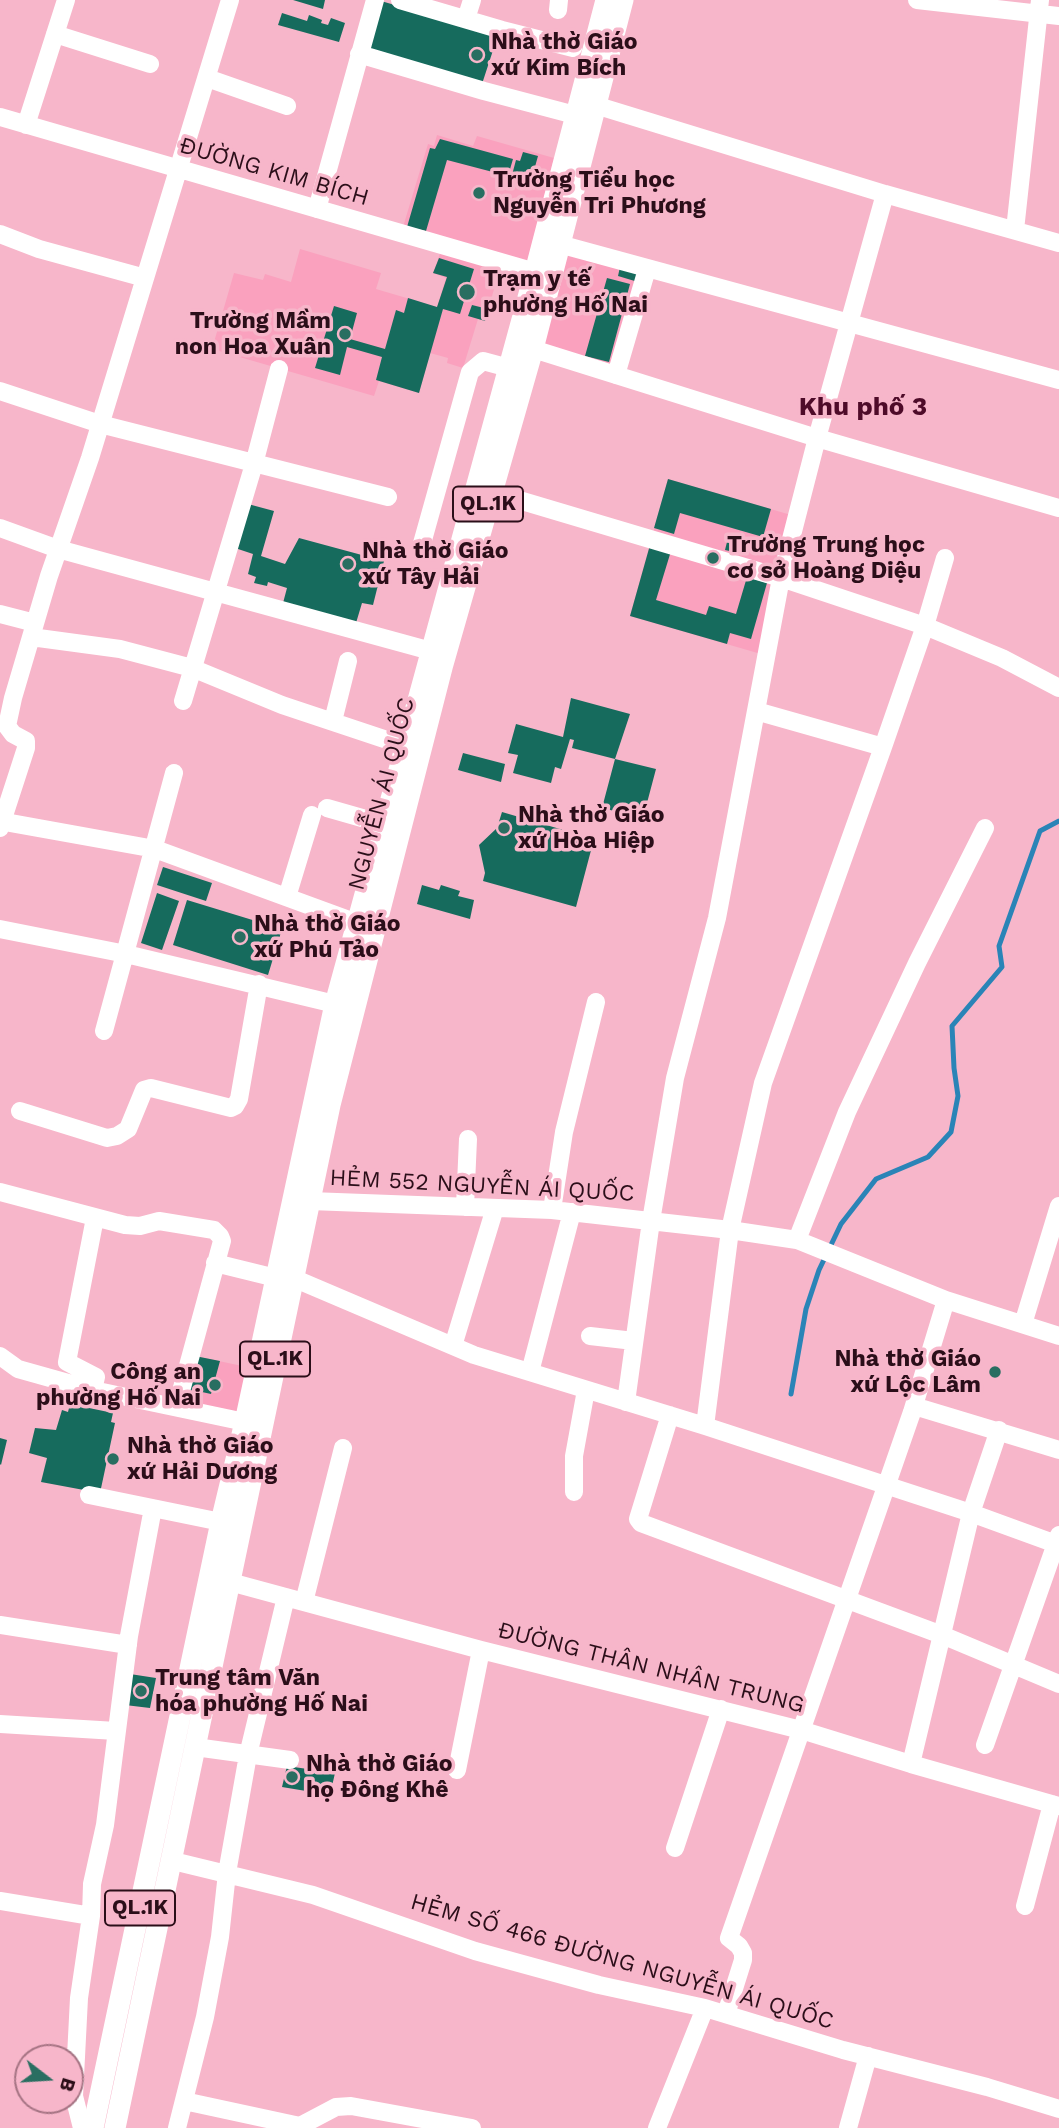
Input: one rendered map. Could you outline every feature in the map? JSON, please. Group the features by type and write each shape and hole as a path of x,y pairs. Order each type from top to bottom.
{"main road":[{"name":"NGUYỄN ÁI QUỐC","path":"551,243 575,115 606,0"},
{"name":"NGUYỄN ÁI QUỐC","path":"196,1689 191,1665 221,1522 284,1278 310,1201 330,1105 344,1005 342,979 509,368 543,274 623,0"},
{"name":"NGUYỄN ÁI QUỐC","path":"196,1689 230,1582 284,1278 344,1005 533,349 543,274"},
{"name":"QL.1K","path":"115,2128 195,1747 196,1689"},
{"name":"QL.1K","path":"93,2128 196,1689"}],"street":[{"path":"26,125 66,0"},
{"path":"230,0 100,424 33,630 7,726 13,734 26,741 24,755 0,823 155,849 357,923"},
{"path":"317,209 375,0"},
{"path":"400,0 573,48"},
{"path":"466,19 472,0"},
{"path":"919,0 1040,7 1059,16"},
{"path":"1015,230 1040,7"},
{"path":"55,34 150,64"},
{"path":"359,54 575,115"},
{"path":"206,78 287,106"},
{"path":"594,105 885,194 1059,243"},
{"name":"ĐƯỜNG KIM BÍCH","path":"0,117 543,274"},
{"path":"626,1402 651,1221 675,1078 717,918 781,578 885,194"},
{"path":"0,234 74,260 145,278"},
{"path":"551,243 1059,380"},
{"path":"616,375 648,269"},
{"path":"533,349 817,438 1059,508"},
{"path":"421,547 470,372 483,361 509,368"},
{"path":"183,701 254,464 279,369"},
{"path":"0,391 100,424 388,498"},
{"path":"492,492 781,578 925,625 1002,658 1059,688"},
{"path":"0,528 58,549 215,593 355,628 431,651"},
{"path":"705,1426 730,1230 763,1083 883,747 945,558"},
{"path":"0,614 33,630 192,668 236,687 405,746"},
{"path":"333,721 348,661"},
{"path":"756,711 883,747"},
{"path":"104,1031 174,773"},
{"path":"287,897 319,811 383,824"},
{"path":"797,1240 847,1112 917,963 985,828"},
{"path":"0,929 126,954 344,1005"},
{"path":"20,1111 107,1138 117,1136 128,1129 144,1090 151,1088 231,1108 235,1106 239,1099 259,984"},
{"path":"552,1210 564,1132 596,1002"},
{"path":"465,1207 468,1139"},
{"path":"0,1192 95,1219 140,1226 159,1221 214,1230 222,1241 177,1406"},
{"name":"HẺM 552 NGUYỄN ÁI QUỐC","path":"310,1201 552,1210 797,1240 946,1300 1059,1336"},
{"path":"1023,1324 1059,1206"},
{"path":"453,1346 495,1208"},
{"path":"530,1372 572,1212"},
{"path":"93,1390 96,1377 67,1362 95,1219"},
{"path":"215,1263 284,1278 453,1346 1058,1541 985,1745"},
{"path":"726,2014 743,1960 743,1952 729,1938 915,1406 946,1300"},
{"path":"590,1336 634,1341"},
{"path":"0,1356 18,1368 93,1390 245,1422"},
{"path":"574,1492 575,1456 586,1390"},
{"path":"915,1406 1059,1450"},
{"path":"670,1415 639,1522 942,1635 1059,1684"},
{"path":"911,1764 971,1513 999,1430"},
{"path":"177,2128 205,2017 248,1755 343,1448"},
{"path":"89,1495 221,1522"},
{"path":"82,2128 74,2096 79,1998 92,1916 92,1884 105,1825 128,1645 153,1508"},
{"name":"ĐƯỜNG THÂN NHÂN TRUNG","path":"230,1582 481,1650 801,1730 1056,1805"},
{"path":"0,1625 128,1645"},
{"path":"457,1770 481,1650"},
{"path":"675,1848 721,1709"},
{"path":"0,1724 116,1731"},
{"path":"195,1747 290,1760"},
{"path":"1025,1906 1056,1805"},
{"name":"HẺM SỐ 466 ĐƯỜNG NGUYỄN ÁI QUỐC","path":"173,1861 313,1895 487,1954 599,1985 705,2008 1059,2109"},
{"path":"0,1901 92,1916"},
{"path":"657,2128 705,2008"},
{"path":"848,2128 868,2056"},
{"path":"184,2101 300,2126 336,2106 351,2106 472,2128"}],"shaded area":[{"name":"Trường Tiểu học Nguyễn Tri Phương","path":"437,135 473,146 477,136 554,158 527,263 403,227 428,144 434,146"},
{"name":"Trường Mầm non Hoa Xuân","path":"300,249 381,273 376,289 437,307 446,278 433,273 441,251 500,268 485,321 478,319 463,368 447,363 448,358 430,353 419,393 379,381 374,396 212,349 234,273 263,280 265,274 291,282"},
{"path":"566,252 640,273 614,370 542,347"},
{"name":"Trường Trung học cơ sở Hoàng Diệu","path":"668,479 791,515 761,654 630,616"},
{"name":"Công an phường Hố Nai","path":"195,1356 247,1367 237,1416 182,1404"}],"building":[{"path":"293,0 325,0 323,9"},
{"path":"381,1 498,35 482,84 366,50"},
{"path":"282,13 307,21 309,15 328,25 331,18 345,23 339,42 278,25"},
{"path":"440,139 513,159 508,176 447,160 426,231 407,227 430,148 435,149"},
{"path":"523,152 538,156 531,181 512,175 516,160 520,161"},
{"path":"439,258 474,269 460,314 443,309 419,393 376,380 382,357 347,347 340,375 315,368 334,306 357,313 350,339 385,349 396,310 404,313 408,298 437,307 447,277 433,273"},
{"path":"620,267 640,273 638,282 618,276"},
{"path":"607,278 630,284 609,362 585,356"},
{"path":"472,305 488,309 485,321 468,316"},
{"path":"668,479 771,509 763,537 680,513 674,534 654,528"},
{"path":"248,504 274,511 261,556 285,564 299,538 384,561 373,605 362,603 356,623 283,603 287,588 268,582 267,586 254,583 256,577 248,574 253,554 235,548"},
{"path":"727,542 736,545 734,552 725,550"},
{"path":"650,545 671,551 656,600 706,615 709,606 736,614 747,577 767,583 751,639 730,633 727,644 630,616"},
{"path":"571,698 630,714 615,759 572,748 574,740 570,739 561,769 555,767 551,783 513,773 518,755 508,753 516,724 563,737"},
{"path":"463,753 505,764 501,782 458,770"},
{"path":"615,759 656,769 643,818 602,808"},
{"path":"502,812 594,839 576,907 483,881 485,873 479,845 497,828"},
{"path":"163,867 212,883 206,901 157,885"},
{"path":"422,885 439,890 441,885 460,891 458,896 474,900 470,919 417,904"},
{"path":"157,893 179,901 162,950 141,943"},
{"path":"187,900 282,929 268,975 173,945"},
{"path":"195,1356 220,1361 211,1394 202,1392 198,1407 182,1404"},
{"path":"70,1404 113,1413 111,1422 115,1423 100,1493 41,1482 47,1458 29,1453 35,1428 56,1430 62,1410 68,1412"},
{"path":"0,1438 7,1440 1,1465 0,1464"},
{"path":"130,1674 156,1678 150,1708 125,1705"},
{"name":"Nhà thờ Giáo họ Đông Khê","path":"287,1766 335,1773 330,1795 282,1787"}],"waterway":[{"path":"791,1394 806,1309 819,1270 841,1224 876,1179 928,1157 951,1132 958,1096 952,1026 1002,967 999,946 1040,831 1059,821"}],"place":[{"name":"Nhà thờ Giáo xứ Kim Bích","path":"477,55"},
{"name":"Trường Tiểu học Nguyễn Tri Phương","path":"479,193"},
{"name":"Trạm y tế phường Hố Nai","path":"467,292"},
{"name":"Trường Mầm non Hoa Xuân","path":"345,334"},
{"name":"Trường Trung học cơ sở Hoàng Diệu","path":"713,558"},
{"name":"Nhà thờ Giáo xứ Tây Hải","path":"348,564"},
{"name":"Nhà thờ Giáo xứ Hòa Hiệp","path":"504,828"},
{"name":"Nhà thờ Giáo xứ Phú Tảo","path":"240,937"},
{"name":"Nhà thờ Giáo xứ Lộc Lâm","path":"995,1372"},
{"name":"Công an phường Hố Nai","path":"215,1385"},
{"name":"Nhà thờ Giáo xứ Hải Dương","path":"113,1459"},
{"name":"Trung tâm Văn hóa phường Hố Nai","path":"141,1691"},
{"name":"Nhà thờ Giáo họ Đông Khê","path":"292,1777"}],"district":[{"name":"Khu phố 3","path":"863,407"}]}
